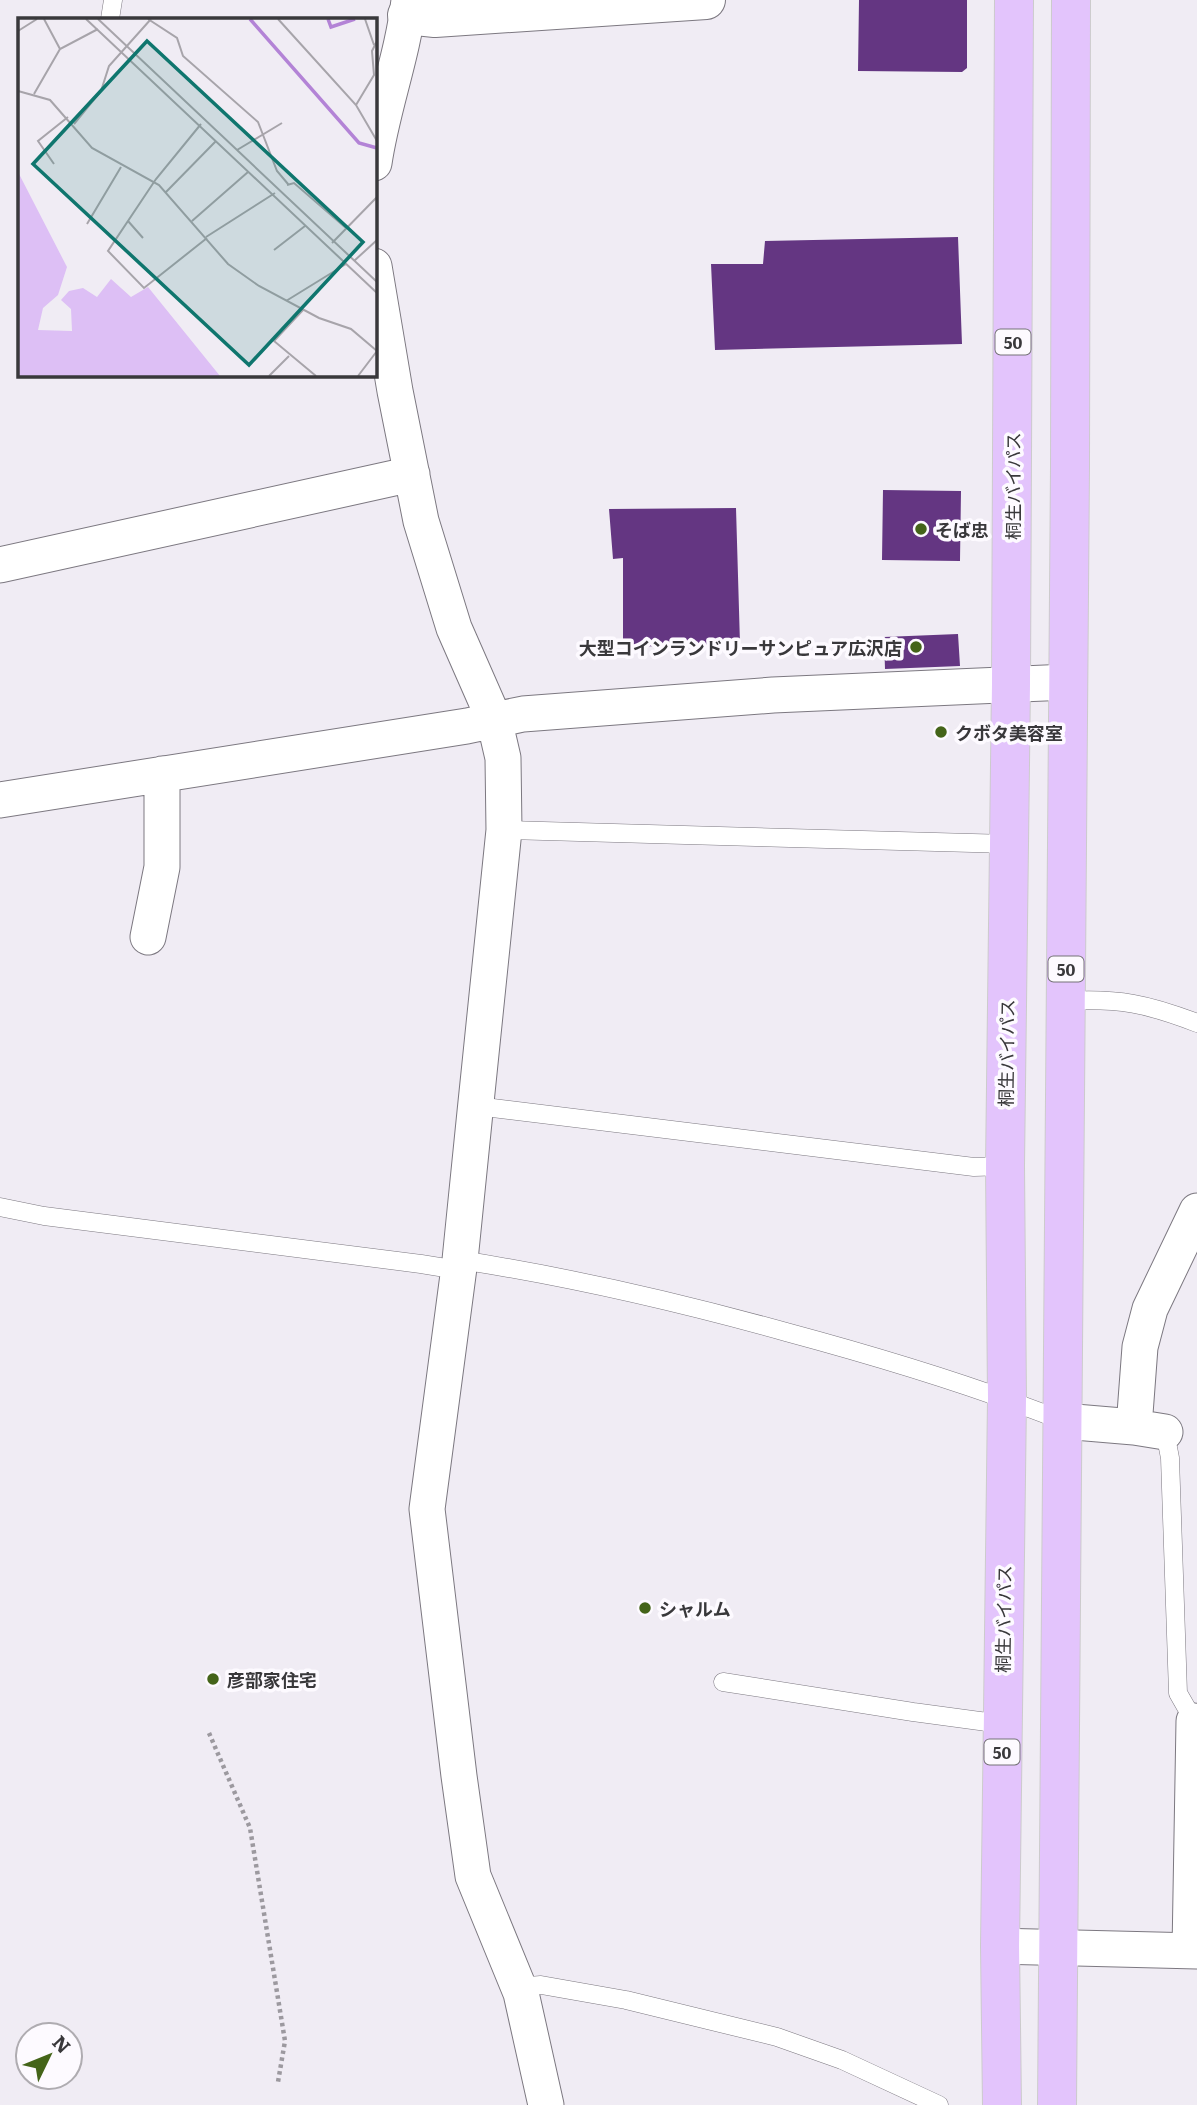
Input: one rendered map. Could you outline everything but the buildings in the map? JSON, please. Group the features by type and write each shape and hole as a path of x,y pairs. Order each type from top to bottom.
{"highway":[{"name":"桐生バイパス","path":"1002,2105 1000,1946 1007,1399 1005,1166 1011,684 1014,0"},
{"name":"50","path":"1057,2105 1071,0"}],"street":[{"path":"376,150 408,8 435,18 706,0"},
{"path":"376,278 390,366 425,533 453,628 494,719 503,758 504,830 459,1265 427,1509 473,1876 517,1987 546,2105"},
{"path":"0,565 412,474"},
{"path":"0,800 536,713 773,695 1068,682"},
{"path":"148,937 162,867 162,774"},
{"path":"1063,1422 1149,1430 1140,1346 1150,1309 1197,1211"},
{"path":"1000,1946 1194,1951 1194,1721"}],"lane":[{"path":"110,18 113,0"},
{"path":"504,830 1009,844"},
{"path":"1066,1001 1130,1001 1197,1023"},
{"path":"476,1106 974,1167 1005,1166"},
{"path":"0,1207 44,1216 421,1264 537,1272 701,1309 857,1351 1007,1399 1063,1422"},
{"path":"1149,1430 1170,1458 1178,1693 1194,1721"},
{"path":"723,1682 1002,1724"},
{"path":"517,1987 541,1985 626,2000 777,2037 842,2060 939,2105"}],"path":[{"path":"209,1733 250,1828 285,2041 278,2082"}],"place":[{"name":"そば忠","path":"921,529"},
{"name":"大型コインランドリーサンピュア広沢店","path":"916,647"},
{"name":"クボタ美容室","path":"941,732"},
{"name":"シャルム","path":"645,1608"},
{"name":"彦部家住宅","path":"213,1679"}]}
